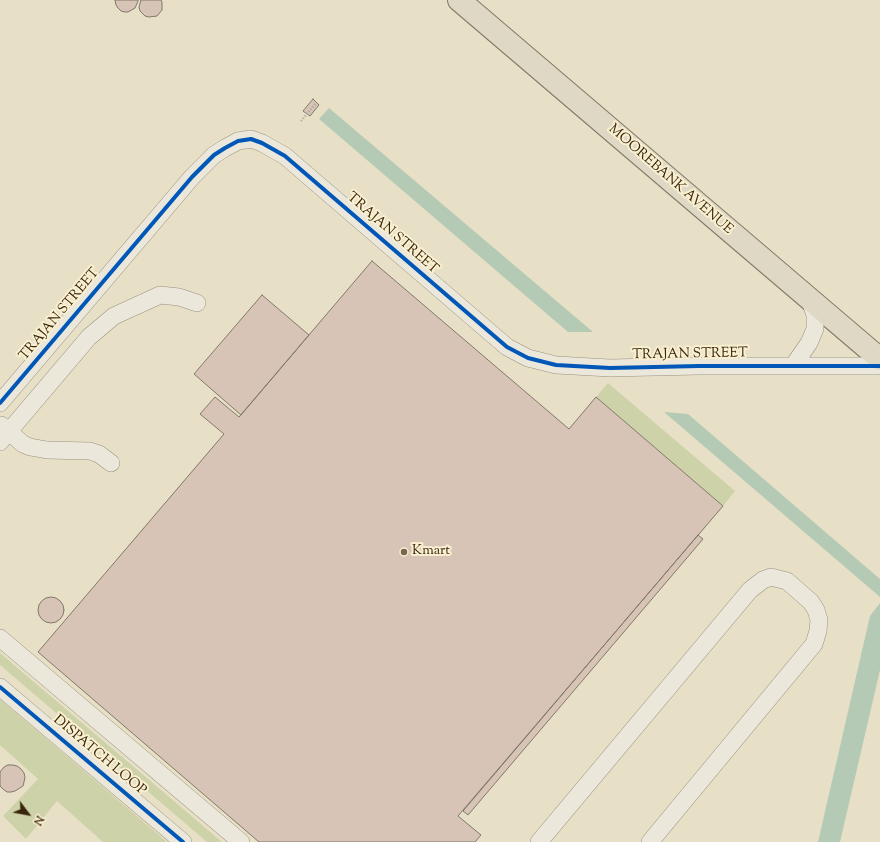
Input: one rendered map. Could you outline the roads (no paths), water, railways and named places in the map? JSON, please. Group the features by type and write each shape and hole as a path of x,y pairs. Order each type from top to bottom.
{"main road":[{"name":"MOOREBANK AVENUE","path":"459,0 880,359"}],"street":[{"name":"TRAJAN STREET","path":"0,403 192,177 214,155 238,140 251,139 262,143 285,156 507,347 528,358 556,365 610,368 699,366 880,366"},
{"path":"111,463 99,454 90,451 47,450 30,447 3,432 89,337 114,316 160,295 179,297 197,303"},
{"path":"793,366 809,342 815,329 815,315 809,298"},
{"path":"539,842 750,590 763,580 771,577 787,581 811,602 816,610 819,620 818,631 814,644 650,842"},
{"path":"0,638 241,842"},
{"name":"DISPATCH LOOP","path":"0,687 183,842"}],"place":[{"name":"Kmart","path":"404,552"}]}
